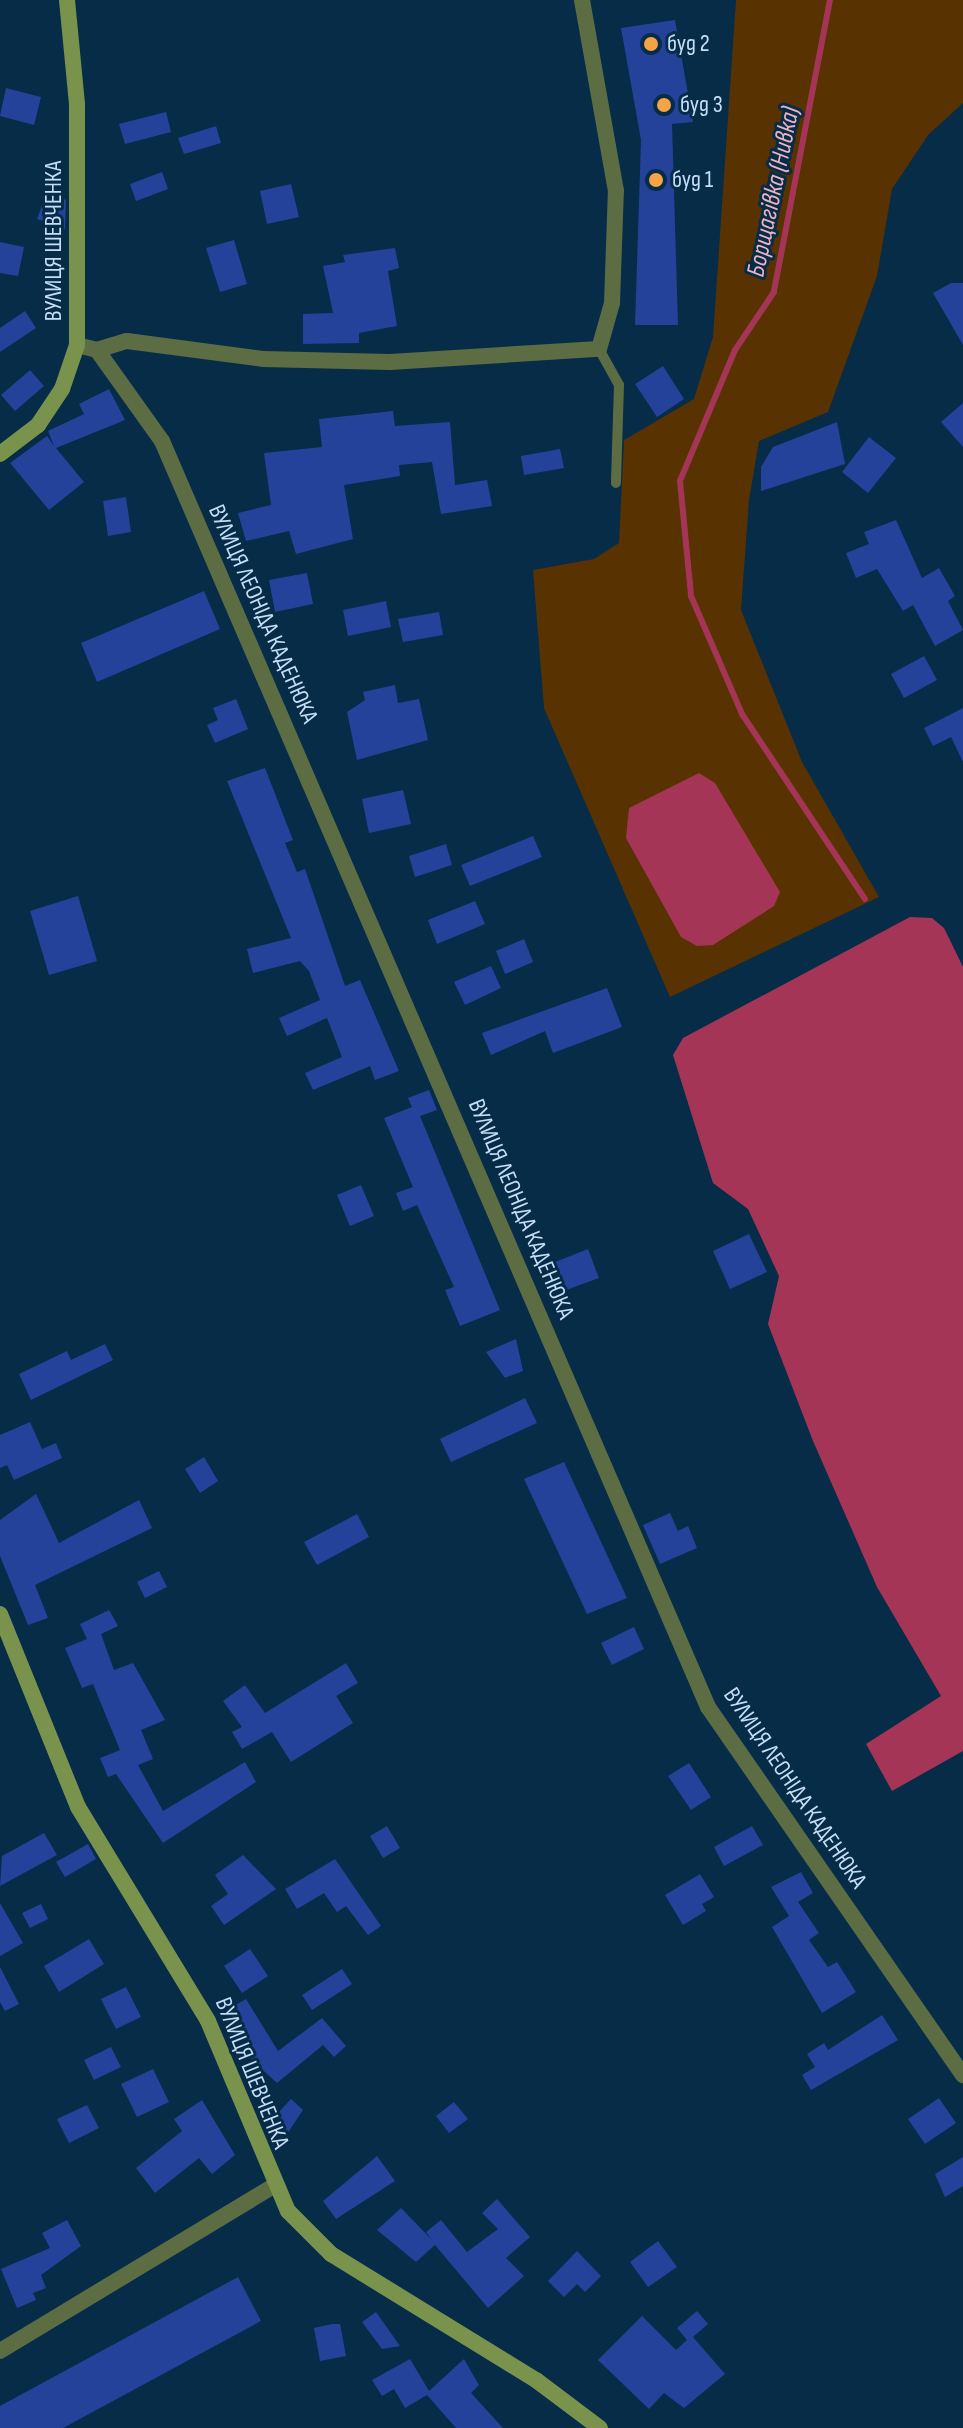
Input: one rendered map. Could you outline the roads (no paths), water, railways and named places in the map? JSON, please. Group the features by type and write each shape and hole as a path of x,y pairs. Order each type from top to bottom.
{"street":[{"name":"ВУЛИЦЯ ШЕВЧЕНКА","path":"0,454 38,425 62,389 77,345 77,104 67,0"},
{"path":"77,345 97,350 127,341 263,359 390,362 599,349 612,303 616,191 582,0"},
{"name":"ВУЛИЦЯ ЛЕОНІДА КАДЕНЮКА","path":"97,350 162,441 708,1707 963,2075"},
{"name":"ВУЛИЦЯ ШЕВЧЕНКА","path":"0,1614 78,1807 208,2021 272,2187 331,2254 536,2380 600,2428"},
{"path":"0,2351 272,2187"}],"lane":[{"path":"599,349 619,385 616,483"}],"waterway":[{"name":"Борщагівка (Нивка)","path":"830,0 774,292 735,350 680,481 691,596 742,714 865,899"}],"place":[{"name":"буд 2","path":"651,44"},
{"name":"буд 3","path":"664,105"},
{"name":"буд 1","path":"656,180"}]}
